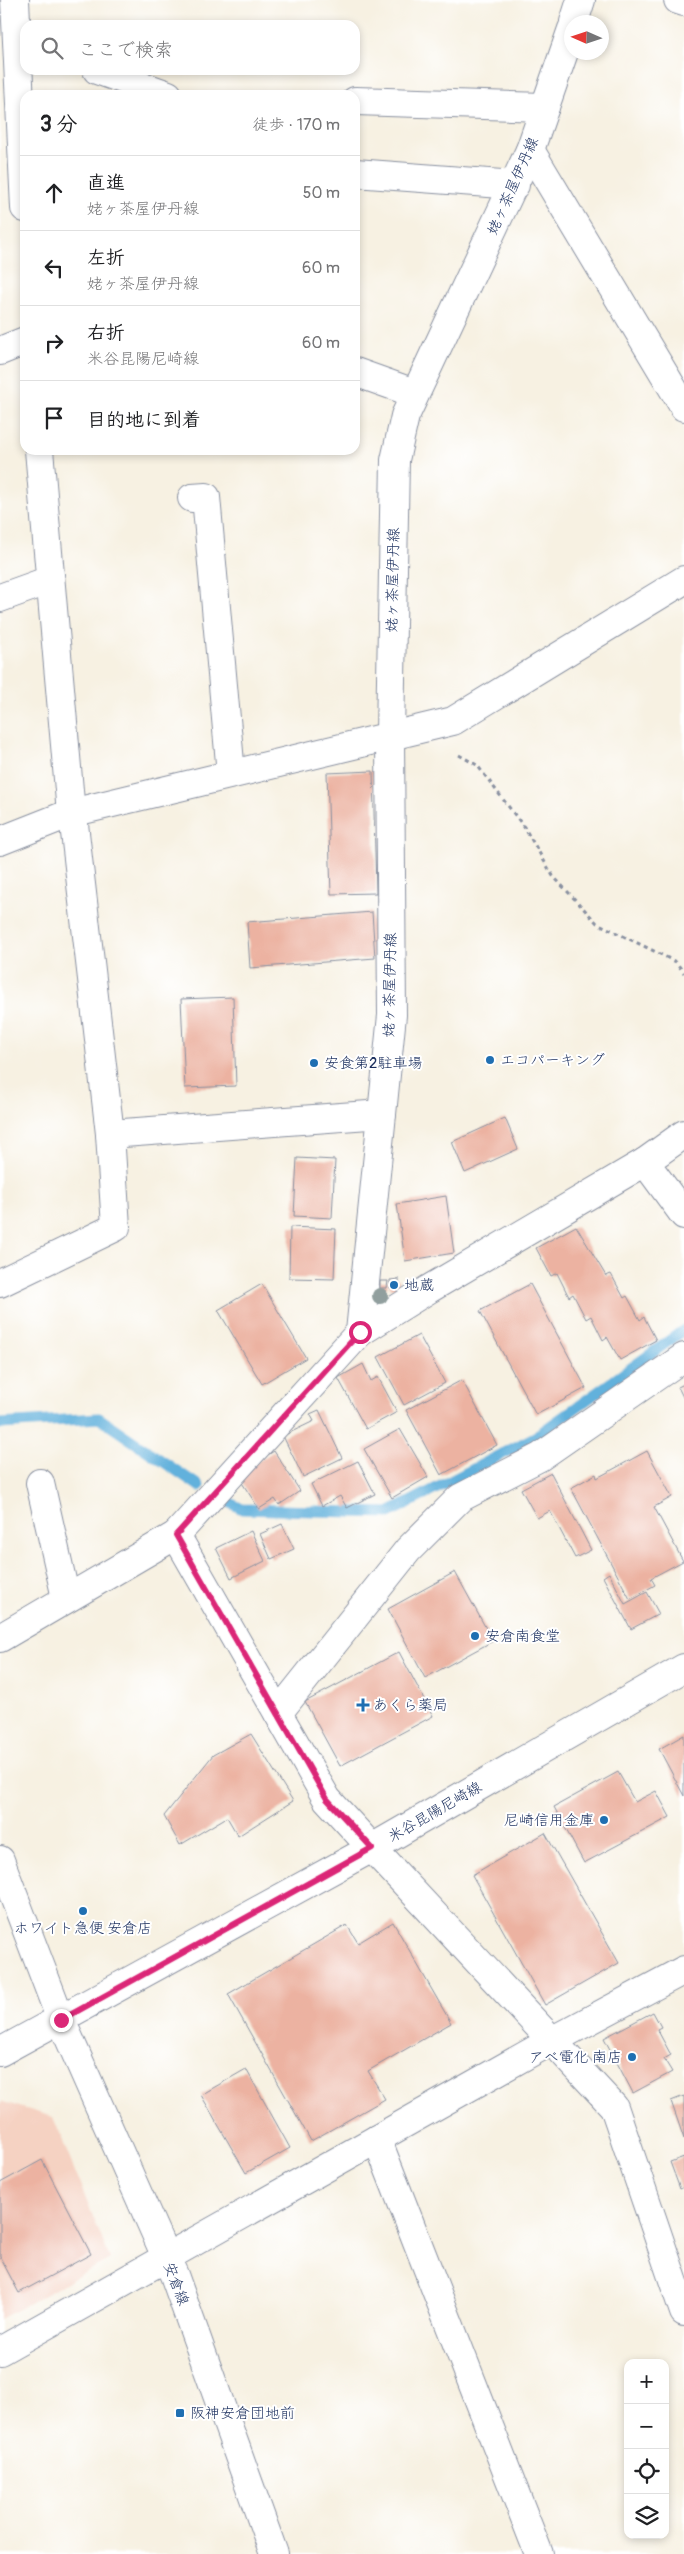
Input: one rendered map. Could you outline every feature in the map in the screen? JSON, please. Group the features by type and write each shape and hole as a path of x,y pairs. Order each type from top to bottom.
{"street":[{"path":"15,0 20,34"},
{"path":"576,15 581,0"},
{"path":"678,0 684,2"},
{"name":"姥ヶ茶屋伊丹線","path":"360,1332 392,1015 390,735 395,460 405,416 414,393 515,185 530,150 564,52"},
{"path":"20,55 10,93 20,152"},
{"path":"111,75 154,90"},
{"path":"360,101 545,107"},
{"path":"530,150 684,407"},
{"path":"360,173 515,185"},
{"path":"0,351 20,343"},
{"path":"360,374 414,393"},
{"path":"0,1283 116,1227 110,1134 74,824 71,813 39,455"},
{"path":"206,497 231,774"},
{"path":"0,598 50,580"},
{"path":"0,841 71,813 453,721 684,580"},
{"path":"110,1134 382,1114"},
{"path":"0,1638 176,1535 360,1332 429,1289 645,1162 684,1134"},
{"path":"645,1162 684,1215"},
{"path":"278,1713 408,1550 460,1498 540,1457 684,1357"},
{"path":"40,1484 66,1598"},
{"path":"176,1535 327,1799 614,2107 684,2312"},
{"name":"米谷昆陽尼崎線","path":"0,2052 372,1848 684,1668"},
{"name":"安倉線","path":"0,1860 61,2020 166,2259 274,2554"},
{"path":"0,2351 553,2040 684,1970"},
{"path":"377,2139 539,2554"}],"path":[{"path":"438,724 449,750 477,765 524,827 553,876 597,923 676,962 684,973"}],"shaded area":[{"path":"3,2102 53,2117 110,2259 0,2319 0,2104"}],"building":[{"path":"373,771 376,893 331,894 327,773"},
{"path":"372,912 375,958 250,968 247,922"},
{"path":"233,997 236,1086 185,1088 181,999"},
{"path":"505,1118 518,1149 465,1173 452,1142"},
{"path":"297,1158 335,1160 332,1218 294,1216"},
{"path":"446,1196 454,1253 405,1261 397,1204"},
{"path":"576,1226 606,1276 611,1274 624,1298 627,1296 640,1320 644,1317 656,1340 620,1360 607,1337 603,1340 591,1316 586,1319 573,1294 569,1297 557,1273 551,1276 536,1248"},
{"path":"290,1227 336,1229 334,1279 289,1278"},
{"path":"399,1279 399,1288 390,1288 390,1280"},
{"path":"380,1281 388,1281 387,1288 380,1288"},
{"path":"262,1284 306,1358 262,1384 218,1310"},
{"path":"530,1284 586,1388 536,1415 480,1311"},
{"path":"419,1335 445,1383 404,1405 378,1357"},
{"path":"363,1364 371,1381 378,1377 397,1412 366,1429 338,1378"},
{"path":"462,1380 497,1445 441,1475 406,1410"},
{"path":"684,1384 684,1399 678,1387"},
{"path":"319,1410 342,1458 303,1477 283,1436 314,1421 310,1414"},
{"path":"400,1429 428,1477 392,1498 364,1449"},
{"path":"274,1451 300,1491 279,1505 275,1499 259,1509 237,1475"},
{"path":"647,1451 672,1497 654,1507 683,1561 651,1578 655,1585 630,1599 571,1488 596,1474 597,1478"},
{"path":"358,1461 375,1494 347,1508 340,1496 322,1506 311,1484"},
{"path":"551,1473 591,1550 575,1558 550,1511 537,1518 521,1489"},
{"path":"282,1524 294,1549 271,1559 260,1534"},
{"path":"251,1531 265,1561 231,1578 216,1548"},
{"path":"455,1572 493,1641 425,1678 388,1609"},
{"path":"609,1573 625,1604 647,1592 659,1614 631,1629 603,1577"},
{"path":"399,1652 433,1716 340,1766 305,1702"},
{"path":"251,1734 293,1801 238,1836 227,1817 180,1845 164,1816 213,1755"},
{"path":"684,1735 684,1796 659,1749"},
{"path":"618,1772 635,1802 656,1791 670,1817 584,1863 554,1807"},
{"path":"545,1833 619,1963 545,2005 472,1875"},
{"path":"393,1922 451,2023 368,2071 385,2099 311,2141 228,1994 347,1925 358,1943"},
{"path":"653,2012 661,2027 657,2029 671,2055 664,2059 672,2072 633,2093 604,2038"},
{"path":"246,2069 290,2148 246,2173 201,2095"},
{"path":"684,2096 684,2139 671,2101"},
{"path":"684,2157 684,2187 680,2189 670,2162"},
{"path":"42,2160 91,2254 19,2293 0,2257 0,2183"}],"waterway":[{"path":"227,1501 242,1509 389,1513 535,1437 684,1330"},
{"path":"0,1424 99,1418 199,1486"}],"place":[{"name":"エコパーキング","path":"490,1060"},
{"name":"安食第2駐車場","path":"314,1063"},
{"name":"地蔵","path":"394,1285"},
{"name":"安倉南食堂","path":"475,1636"},
{"name":"あくら薬局","path":"363,1705"},
{"name":"尼崎信用金庫","path":"604,1820"},
{"name":"ホワイト急便 安倉店","path":"83,1911"},
{"name":"アベ電化 南店","path":"632,2057"},
{"name":"阪神安倉団地前","path":"180,2413"}],"route":[{"path":"61,2020 372,1848 327,1799 176,1535 360,1332"}]}
